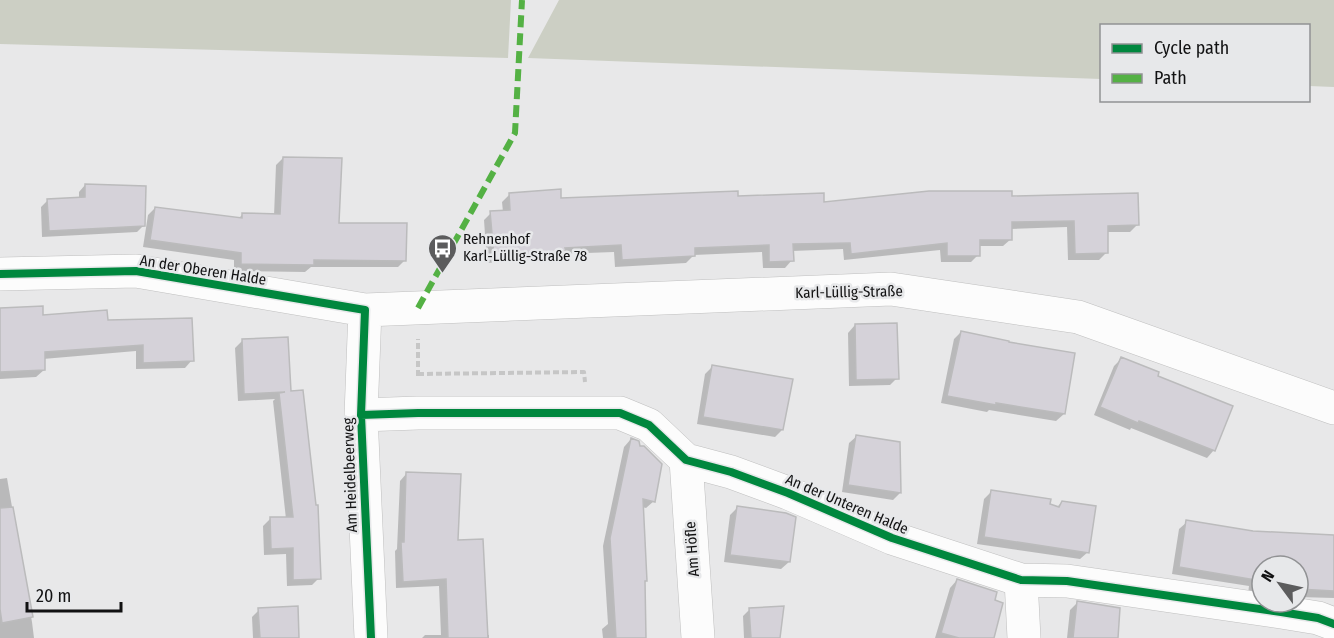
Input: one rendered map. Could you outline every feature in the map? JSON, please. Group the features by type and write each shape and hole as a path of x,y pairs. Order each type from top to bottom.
{"street":[{"name":"An der Oberen Halde","path":"0,274 136,271 364,310"},
{"name":"Karl-Lüllig-Straße","path":"364,310 891,289 1078,317 1334,408"},
{"name":"Am Heidelbeerweg","path":"364,310 361,415 371,638"},
{"name":"An der Unteren Halde","path":"361,415 620,413 649,424 686,460 731,472 788,493 892,538 1021,580 1067,581 1281,612 1318,618 1334,624"},
{"name":"Am Höfle","path":"686,460 698,638"},
{"path":"1021,580 1024,638"}],"path":[{"path":"418,374 584,372 587,413"}],"shaded area":[{"path":"0,0 511,0 508,58 0,44"},
{"path":"559,0 1334,0 1334,87 1310,86 1310,24 1100,24 1100,79 528,58"}],"building":[{"path":"283,157 342,158 339,223 407,223 406,261 314,260 314,265 241,264 241,253 150,240 155,207 242,218 242,213 280,214"},
{"path":"85,184 146,186 145,226 49,231 47,199 85,197"},
{"path":"561,189 561,198 738,191 738,196 824,193 824,202 929,191 1012,191 1012,196 1138,193 1139,225 1108,226 1108,253 1075,254 1074,221 1012,222 1012,240 980,240 980,256 947,256 947,243 851,254 850,243 793,244 794,261 769,262 769,245 695,248 695,256 622,260 621,245 565,248 566,251 494,257 490,211 510,210 509,193"},
{"path":"43,306 43,315 107,310 108,320 192,318 194,361 143,363 143,345 45,352 45,370 0,372 0,308"},
{"path":"897,323 899,379 856,380 855,324"},
{"path":"961,331 1075,353 1065,414 947,396"},
{"path":"288,337 291,391 303,390 316,505 318,505 321,579 293,580 293,548 271,549 270,517 293,517 279,393 285,392 244,394 242,339"},
{"path":"1121,357 1159,372 1158,376 1233,406 1215,451 1100,407"},
{"path":"712,365 793,379 783,430 703,417"},
{"path":"856,435 900,442 901,493 848,485"},
{"path":"631,438 639,441 640,446 644,446 662,464 655,502 643,499 647,581 645,581 646,638 616,638 610,538"},
{"path":"406,472 461,474 458,540 483,539 488,638 448,638 446,579 403,582 401,542 404,542"},
{"path":"991,490 1051,499 1050,504 1059,507 1062,501 1096,506 1089,553 984,537"},
{"path":"737,506 786,513 796,517 790,562 730,555"},
{"path":"13,507 33,617 2,623 0,508"},
{"path":"1186,520 1253,531 1334,535 1334,591 1310,590 1310,554 1250,554 1250,579 1179,567"},
{"path":"957,579 997,592 995,600 1003,603 994,638 959,638 941,633"},
{"path":"1077,601 1120,608 1118,638 1073,638"},
{"path":"298,606 299,638 260,638 258,608"},
{"path":"784,606 780,638 751,638 749,608"}],"marked path":[{"path":"418,308 515,133 522,0"}],"cycle path":[{"path":"0,274 136,271 365,310 361,415 371,638"},
{"path":"361,415 620,413 649,425 686,460 731,472 788,493 892,538 1021,580 1067,581 1281,612 1318,618 1334,624"}],"place":[{"name":"Rehnenhof Karl-Lüllig-Straße 78","path":"442,274"}]}
